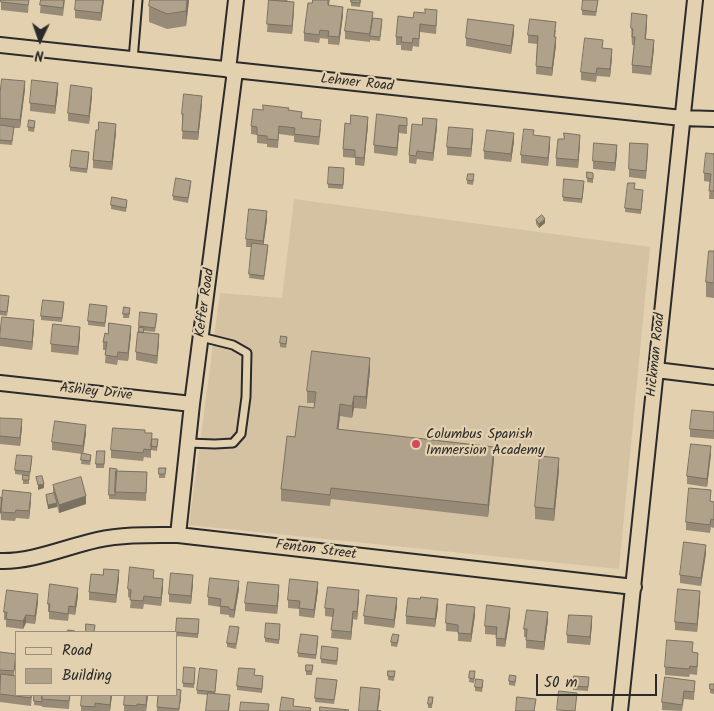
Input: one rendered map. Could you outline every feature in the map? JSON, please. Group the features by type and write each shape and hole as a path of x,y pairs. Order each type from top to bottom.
{"street":[{"name":"Keffer Road","path":"178,535 231,70 236,0"},
{"name":"Hickman Road","path":"620,711 695,0"},
{"name":"Lehner Road","path":"0,45 133,61 682,118 714,119"},
{"path":"656,370 714,377"},
{"name":"Ashley Drive","path":"0,383 192,404"},
{"name":"Fenton Street","path":"0,561 26,559 98,540 133,535 178,535 634,587"}],"lane":[{"path":"133,61 138,0"},
{"path":"188,442 233,443 241,434 246,397 247,353 233,346 201,337"}],"shaded area":[{"name":"Columbus Spanish Immersion Academy","path":"294,199 650,247 619,569 189,525 220,293 282,298"}],"building":[{"path":"1,0 29,0 28,5 1,2"},
{"path":"41,0 64,0 63,8 40,5"},
{"path":"76,0 103,0 101,13 75,10"},
{"path":"150,0 187,0 186,11 167,14 149,6"},
{"path":"269,0 294,2 292,26 267,24"},
{"path":"313,0 328,0 328,5 343,7 339,37 328,36 329,31 320,30 319,35 304,33 308,3 312,3"},
{"path":"351,0 360,0 360,3 351,2"},
{"path":"583,0 598,0 596,12 582,10"},
{"path":"348,9 373,12 370,34 345,31"},
{"path":"425,9 437,10 436,26 420,24 419,39 413,38 412,43 401,42 402,37 396,37 398,16 413,18 414,12 425,13"},
{"path":"632,13 647,15 645,39 654,40 651,67 632,65 635,37 632,37"},
{"path":"373,18 382,19 380,37 370,36"},
{"path":"468,19 514,25 511,46 466,38"},
{"path":"530,19 556,22 552,68 536,66 538,36 528,35"},
{"path":"585,38 603,40 602,48 612,49 610,69 597,68 596,74 581,72"},
{"path":"2,79 25,81 20,120 0,118"},
{"path":"32,80 58,83 55,106 30,103"},
{"path":"71,85 92,88 89,116 68,113"},
{"path":"184,94 202,96 198,132 182,131"},
{"path":"263,105 289,108 288,110 302,112 301,118 321,120 319,137 294,134 295,128 279,126 278,140 267,139 267,136 257,135 257,127 251,126 253,109 263,110"},
{"path":"377,114 407,118 407,126 399,125 397,148 374,145"},
{"path":"351,115 368,117 364,158 355,157 355,150 343,149 345,123 350,124"},
{"path":"423,118 437,119 433,153 417,151 416,156 409,155 412,124 422,125"},
{"path":"29,120 35,121 34,128 28,127"},
{"path":"99,122 116,124 112,162 93,160 96,130 98,130"},
{"path":"0,125 14,127 12,141 0,140"},
{"path":"449,127 473,129 471,149 447,147"},
{"path":"524,129 534,130 533,135 550,137 548,158 521,155"},
{"path":"487,130 514,133 511,154 484,151"},
{"path":"564,133 580,135 578,160 556,158 558,139 564,139"},
{"path":"594,143 617,145 615,163 593,161"},
{"path":"630,143 648,144 646,171 629,169"},
{"path":"72,150 89,152 87,169 70,167"},
{"path":"706,153 714,154 714,191 709,191 711,174 704,173"},
{"path":"329,167 344,168 343,185 328,184"},
{"path":"587,172 593,173 593,179 587,178"},
{"path":"468,174 474,174 473,181 467,180"},
{"path":"176,178 191,181 188,198 173,196"},
{"path":"564,179 584,181 582,199 563,197"},
{"path":"628,183 635,183 634,189 643,190 641,210 625,208"},
{"path":"112,197 127,200 126,208 111,205"},
{"path":"249,209 267,211 263,241 246,239"},
{"path":"542,215 545,219 539,224 536,220"},
{"path":"252,243 268,245 264,276 249,274"},
{"path":"709,251 714,251 714,283 706,282"},
{"path":"0,295 9,296 7,312 0,311"},
{"path":"43,300 64,302 62,318 41,316"},
{"path":"90,304 107,306 105,323 88,321"},
{"path":"124,307 130,308 129,314 123,314"},
{"path":"140,312 157,314 155,328 139,326"},
{"path":"2,317 34,320 32,342 0,338"},
{"path":"109,323 131,326 128,353 118,352 117,357 105,355 107,342 103,342 105,333 108,334"},
{"path":"53,324 80,327 78,347 51,344"},
{"path":"139,327 144,328 143,333 139,332"},
{"path":"138,332 159,334 157,356 136,352"},
{"path":"281,336 287,337 286,344 280,343"},
{"path":"312,351 370,358 366,397 354,396 352,406 340,404 337,429 494,447 488,505 331,488 330,495 281,489 287,436 295,437 299,406 314,408 316,392 307,391"},
{"path":"692,410 714,412 714,431 690,429"},
{"path":"0,418 22,419 20,438 0,436"},
{"path":"55,421 86,425 83,446 52,442"},
{"path":"113,428 145,430 145,433 152,433 151,450 144,449 143,453 111,450"},
{"path":"152,439 158,439 157,447 151,446"},
{"path":"691,444 711,446 707,479 687,476"},
{"path":"97,451 105,451 104,464 96,464"},
{"path":"82,453 91,455 90,461 81,460"},
{"path":"17,455 32,456 30,472 15,470"},
{"path":"540,456 559,458 554,509 535,507"},
{"path":"110,468 117,469 115,495 109,495"},
{"path":"159,468 166,468 165,474 159,474"},
{"path":"116,471 147,472 146,493 115,492"},
{"path":"23,475 29,476 29,480 23,480"},
{"path":"42,476 44,484 38,485 36,477"},
{"path":"81,477 86,496 59,505 53,485"},
{"path":"689,488 711,490 710,501 714,502 714,520 711,519 710,525 686,522"},
{"path":"3,490 31,493 29,511 1,512"},
{"path":"54,493 57,503 48,505 46,495"},
{"path":"0,497 2,498 1,513 0,513"},
{"path":"684,542 706,545 701,578 680,575"},
{"path":"130,567 154,570 153,578 163,579 161,598 144,596 143,601 130,600 131,590 128,589"},
{"path":"104,569 119,570 116,595 89,592 91,574 103,575"},
{"path":"171,573 193,575 191,596 169,594"},
{"path":"210,578 239,581 234,610 229,609 229,607 220,606 221,599 208,597"},
{"path":"290,579 318,582 314,610 299,608 300,601 288,600"},
{"path":"248,582 279,585 277,606 245,603"},
{"path":"50,584 78,588 75,607 69,606 68,614 49,611"},
{"path":"328,587 359,590 357,612 353,611 351,632 331,630 334,609 325,608"},
{"path":"678,589 700,591 697,624 675,622"},
{"path":"7,590 38,594 35,616 26,615 23,621 6,619 7,612 4,612"},
{"path":"367,595 397,598 394,620 364,616"},
{"path":"421,597 438,599 435,619 406,616 408,598 420,599"},
{"path":"447,604 475,607 471,634 458,633 458,625 446,623"},
{"path":"487,605 510,608 505,639 496,638 497,627 485,626"},
{"path":"527,610 548,612 544,642 526,640 527,629 524,629"},
{"path":"569,615 592,616 590,637 567,635"},
{"path":"177,618 199,619 198,634 176,631"},
{"path":"266,623 280,624 279,640 265,638"},
{"path":"86,624 95,625 94,631 86,631"},
{"path":"230,626 239,627 236,644 227,643"},
{"path":"301,634 318,636 316,655 298,653"},
{"path":"393,634 399,635 397,643 391,642"},
{"path":"667,640 693,642 692,652 698,653 697,667 690,666 689,669 665,667"},
{"path":"322,646 338,648 337,661 321,659"},
{"path":"0,652 15,654 14,671 0,670"},
{"path":"306,665 313,665 312,671 306,671"},
{"path":"184,667 195,668 194,684 183,683"},
{"path":"200,668 217,670 215,692 197,690"},
{"path":"239,668 255,669 254,675 263,676 262,689 237,686"},
{"path":"388,671 395,671 394,677 388,676"},
{"path":"470,671 475,671 474,679 469,678"},
{"path":"1,674 15,676 15,696 0,694"},
{"path":"510,675 516,676 515,682 509,681"},
{"path":"574,676 589,677 588,687 573,686"},
{"path":"665,677 695,681 694,692 684,691 682,705 662,702"},
{"path":"317,678 337,680 334,700 315,698"},
{"path":"476,679 483,680 482,688 475,687"},
{"path":"710,684 714,684 714,690 710,689"},
{"path":"361,687 380,689 377,711 359,711"},
{"path":"178,689 181,690 179,709 157,707 158,696 178,696"},
{"path":"559,691 577,693 575,711 557,710"},
{"path":"208,693 230,695 228,711 206,711"},
{"path":"34,696 42,696 42,702 34,701"},
{"path":"42,696 70,696 69,701 42,699"},
{"path":"82,696 111,696 110,705 95,703 95,707 81,706"},
{"path":"125,696 147,696 146,705 124,705"},
{"path":"282,697 294,699 293,706 311,708 310,711 280,711"},
{"path":"429,697 433,697 432,704 428,704"},
{"path":"517,697 536,699 534,711 516,711"},
{"path":"241,702 269,704 268,711 240,711"},
{"path":"320,707 349,710 320,711"}],"place":[{"name":"Columbus Spanish Immersion Academy","path":"416,444"}]}
